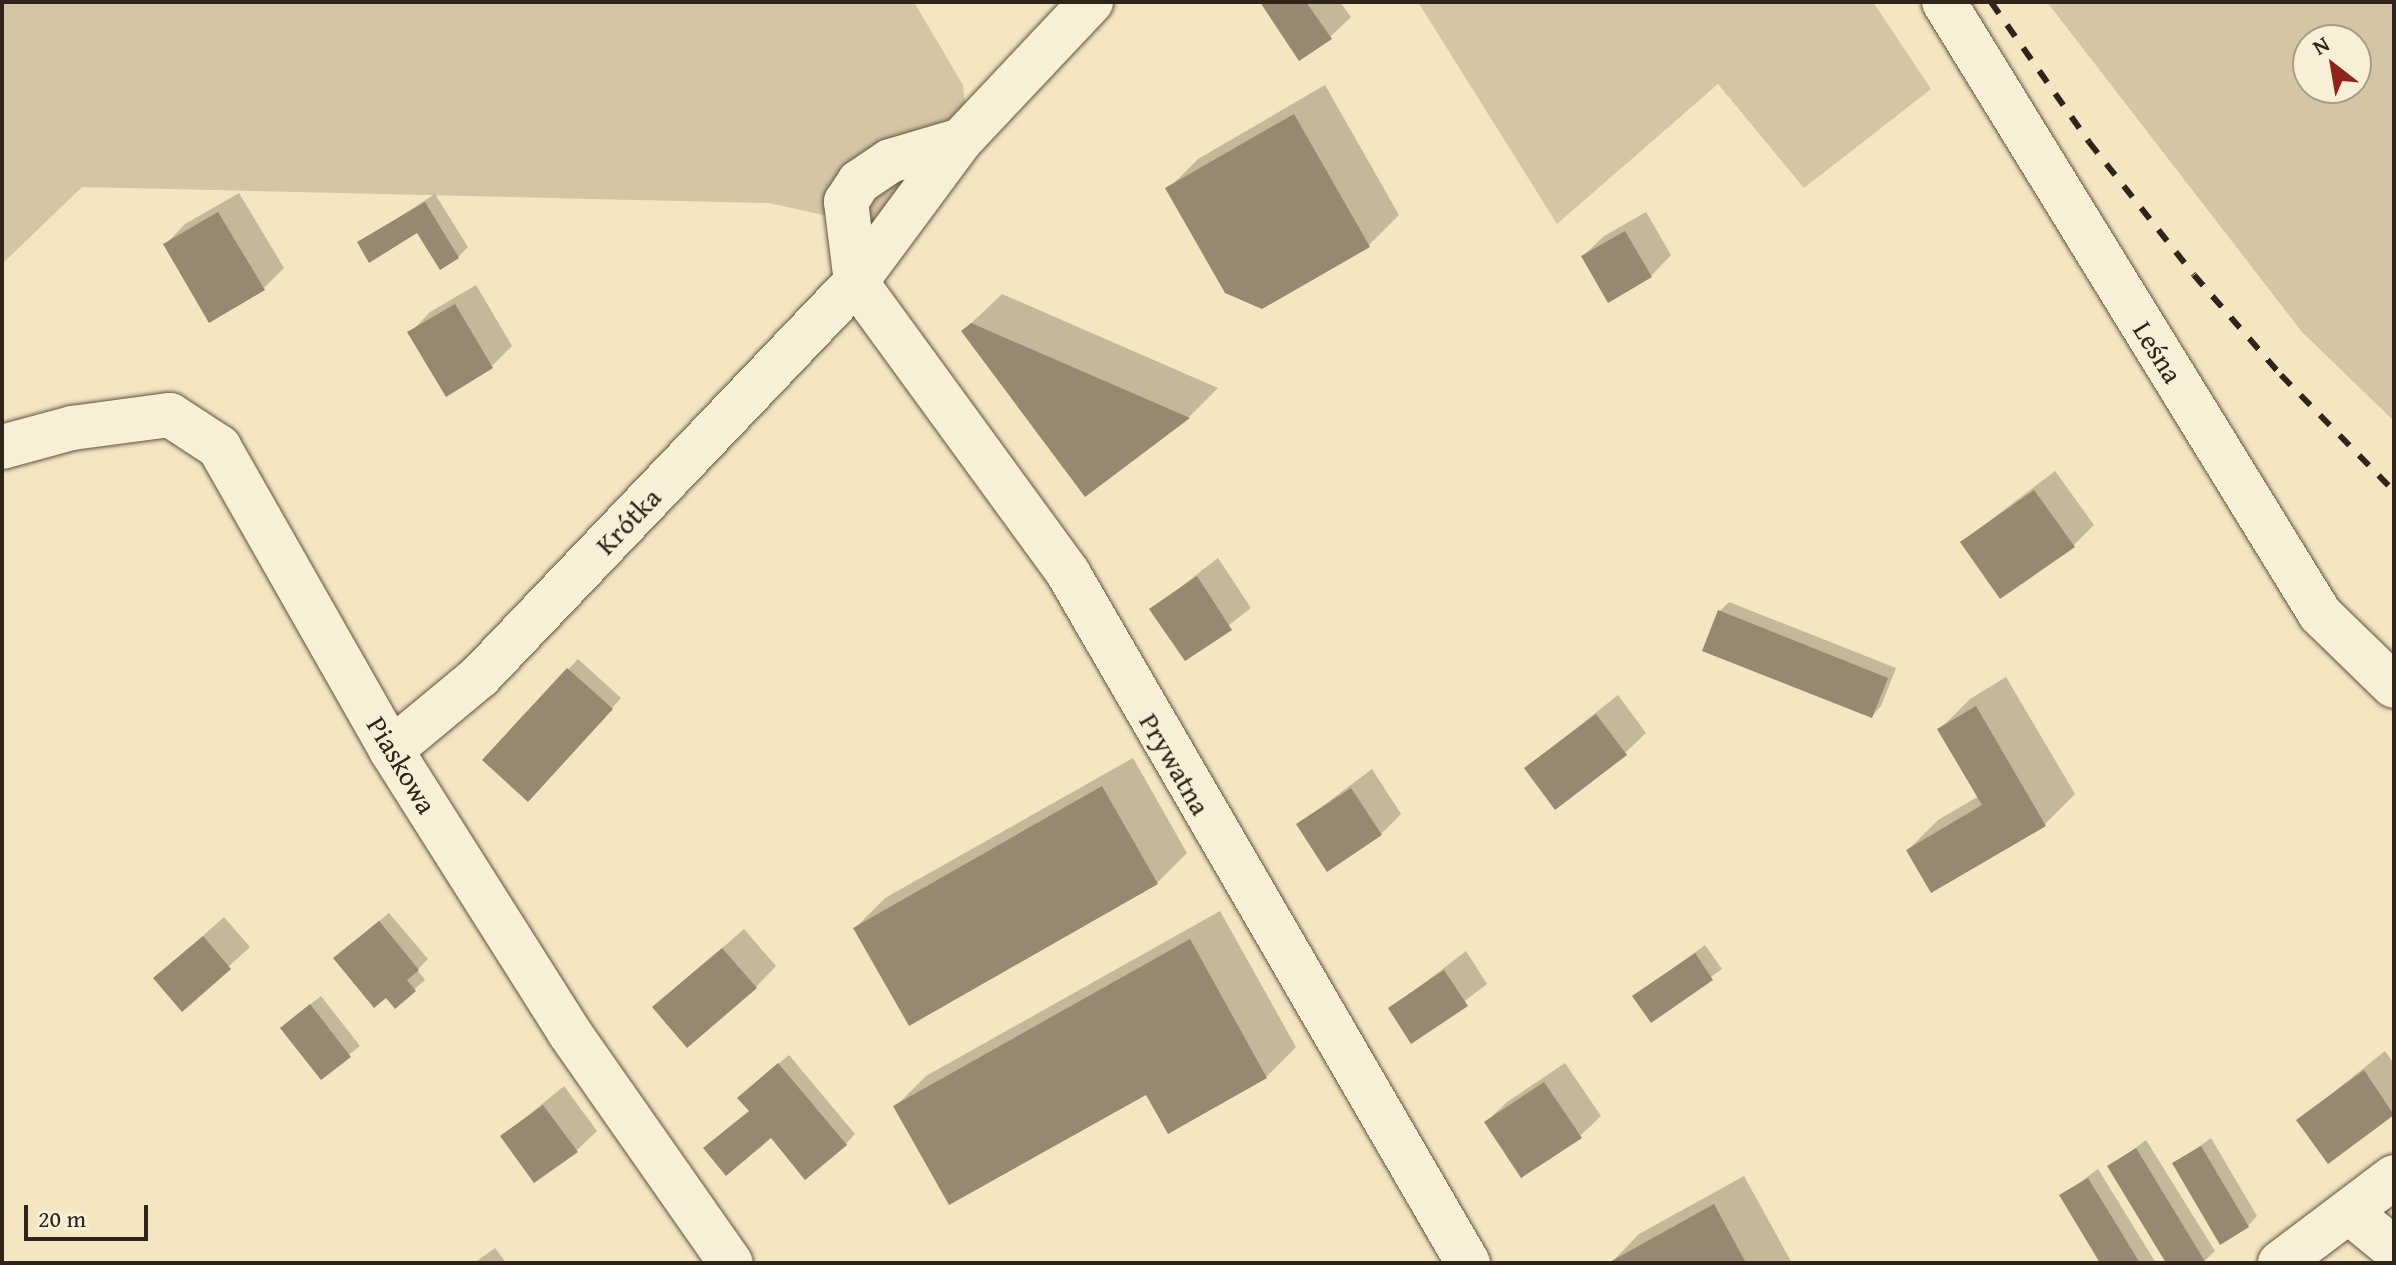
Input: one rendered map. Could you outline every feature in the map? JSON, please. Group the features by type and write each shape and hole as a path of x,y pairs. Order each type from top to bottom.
{"street":[{"name":"Krótka","path":"391,750 480,676 856,282 961,140 1091,2"},
{"name":"Leśna","path":"1944,2 2320,614 2394,686"},
{"path":"856,282 846,202 859,182 890,161 961,140"},
{"name":"Prywatna","path":"856,282 1068,573 1468,1263"},
{"name":"Piaskowa","path":"2,447 72,428 170,415 219,447 391,750 569,1032 731,1263"},
{"path":"2280,1263 2394,1177"},
{"path":"2349,1212 2394,1249"}],"shaded area":[{"path":"2,2 914,2 963,85 965,105 882,228 769,203 82,187 2,264"},
{"path":"1418,2 1873,2 1931,89 1804,188 1718,84 1557,224"},
{"path":"2047,2 2394,2 2394,421 2302,332"}],"building":[{"path":"1260,2 1306,2 1332,39 1299,61"},
{"path":"1294,114 1370,247 1262,309 1225,293 1165,188"},
{"path":"425,202 459,258 440,270 417,233 369,263 357,242"},
{"path":"218,212 265,290 209,323 163,244"},
{"path":"1625,231 1652,277 1608,303 1581,256"},
{"path":"455,304 493,368 446,397 407,332"},
{"path":"971,323 1190,418 1085,497 961,331"},
{"path":"2034,490 2075,547 2000,599 1960,542"},
{"path":"1197,576 1232,630 1185,661 1149,609"},
{"path":"1718,610 1888,678 1872,718 1702,651"},
{"path":"567,668 613,709 528,802 482,760"},
{"path":"1976,706 2046,826 1931,893 1906,850 1982,805 1937,729"},
{"path":"1596,714 1627,755 1555,810 1524,768"},
{"path":"1102,786 1158,884 909,1026 853,928"},
{"path":"1351,788 1382,835 1327,872 1296,824"},
{"path":"379,921 419,970 407,980 416,991 395,1009 386,998 374,1008 333,958"},
{"path":"203,936 231,969 182,1012 153,978"},
{"path":"1190,939 1267,1078 1168,1134 1146,1095 949,1205 893,1106"},
{"path":"722,948 757,988 687,1048 652,1007"},
{"path":"1695,953 1713,980 1651,1023 1632,996"},
{"path":"1444,970 1468,1006 1411,1044 1388,1008"},
{"path":"310,1004 351,1057 321,1080 280,1028"},
{"path":"778,1063 847,1145 805,1180 771,1138 726,1176 703,1148 749,1111 737,1098"},
{"path":"2364,1070 2394,1115 2328,1164 2296,1120"},
{"path":"1544,1082 1582,1138 1521,1178 1484,1122"},
{"path":"543,1105 578,1152 534,1183 500,1136"},
{"path":"2201,1146 2249,1227 2220,1245 2172,1163"},
{"path":"2136,1148 2206,1263 2166,1263 2107,1166"},
{"path":"2088,1178 2140,1263 2100,1263 2059,1195"},
{"path":"1714,1204 1746,1263 1608,1263"}],"railway":[{"path":"1991,2 2089,142 2194,275 2281,375 2394,491"}]}
